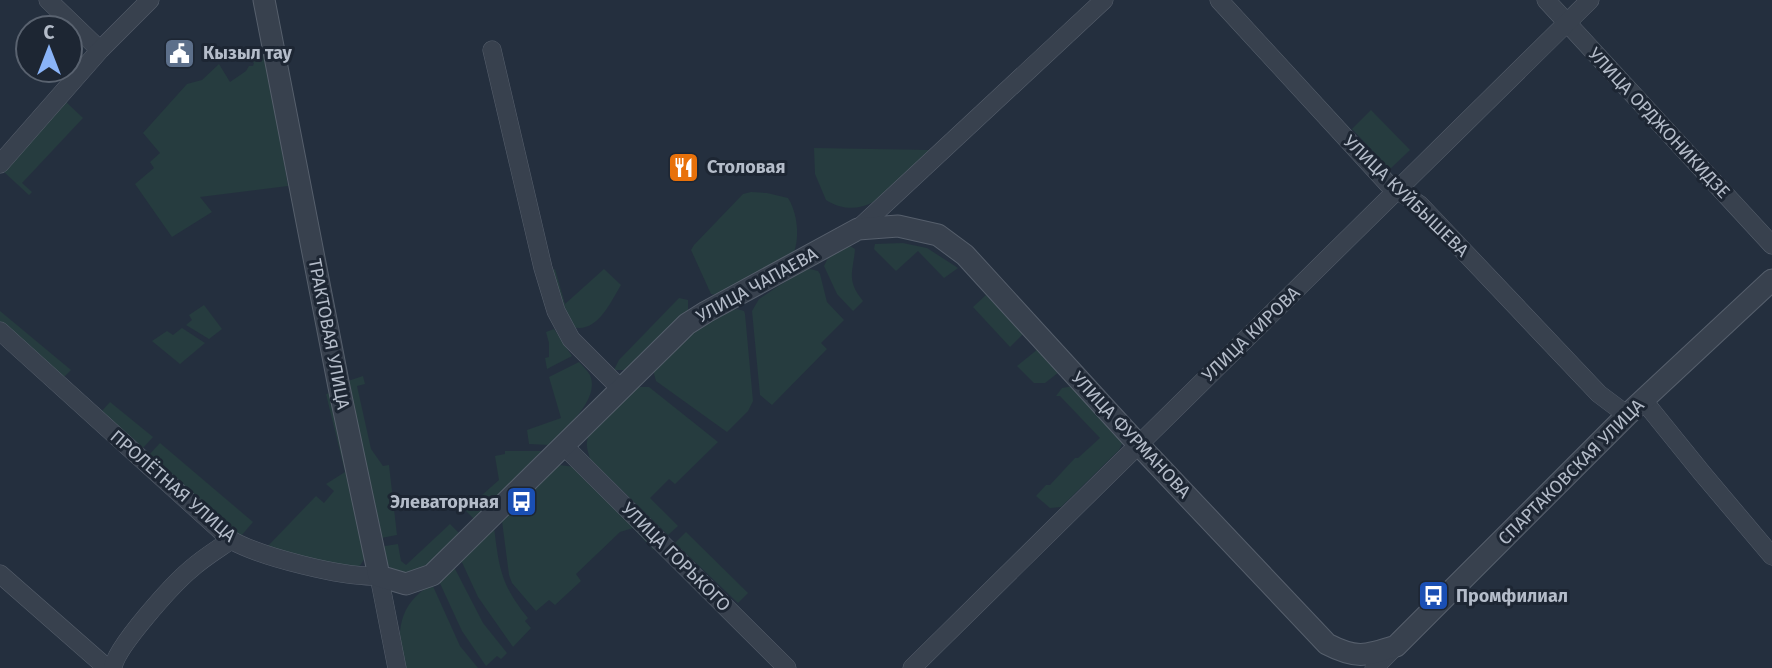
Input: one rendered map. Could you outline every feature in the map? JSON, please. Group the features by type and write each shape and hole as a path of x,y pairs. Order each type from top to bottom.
{"street":[{"path":"48,0 100,50"},
{"path":"0,164 100,50 149,0"},
{"name":"ТРАКТОВАЯ УЛИЦА","path":"264,0 397,668"},
{"name":"УЛИЦА ЧАПАЕВА","path":"379,576 406,584 432,575 687,324 858,229 1104,0"},
{"name":"УЛИЦА КУЙБЫШЕВА","path":"1219,0 1388,184 1420,205 1599,394 1627,415"},
{"name":"УЛИЦА ОРДЖОНИКИДЗЕ","path":"1546,0 1772,245"},
{"name":"УЛИЦА КИРОВА","path":"912,668 1137,443 1400,191 1590,0"},
{"path":"492,50 543,268 556,311 571,339 621,389"},
{"name":"УЛИЦА ФУРМАНОВА","path":"858,229 898,226 938,235 965,255 1137,443 1327,644 1344,653 1367,655 1396,646"},
{"name":"СПАРТАКОВСКАЯ УЛИЦА","path":"1374,668 1627,415 1772,280"},
{"name":"ПРОЛЁТНАЯ УЛИЦА","path":"0,331 231,540 243,547 292,561 360,577 379,576"},
{"path":"1643,400 1772,556"},
{"name":"УЛИЦА ГОРЬКОГО","path":"564,446 787,668"},
{"path":"113,668 117,654 190,569 231,540"},
{"path":"0,574 107,668"}],"green space":[{"path":"254,55 266,55 288,186 200,197 212,212 172,237 135,184 154,168 150,162 160,153 143,133 187,84 202,80 219,64 230,82 249,66 253,66 254,63 250,59"},
{"path":"66,102 83,118 22,183 32,192 29,195 4,172"},
{"path":"1371,110 1410,150 1390,169 1352,129"},
{"path":"814,148 931,150 884,196 856,208 842,207 826,200 815,174"},
{"path":"751,192 788,198 797,224 794,252 720,296 711,294 691,250 743,194"},
{"path":"903,243 927,248 958,268 944,278 918,251 896,271 874,249 875,244"},
{"path":"850,246 855,249 852,282 863,301 853,311 837,294 824,266 828,258"},
{"path":"806,268 818,271 827,302 844,320 821,343 827,349 772,405 760,395 752,311 759,299"},
{"path":"555,269 565,304 604,269 621,285 596,322 581,328 572,327 550,271"},
{"path":"986,295 1024,333 1010,347 973,307"},
{"path":"679,298 688,300 688,312 627,370 614,370 619,360"},
{"path":"204,305 222,329 209,339 186,325 192,320 189,315"},
{"path":"737,309 745,314 753,401 748,411 727,432 656,381 653,370 702,326"},
{"path":"0,311 71,370 64,377 0,323"},
{"path":"182,328 205,343 180,364 152,341 167,331 173,335"},
{"path":"554,329 572,356 547,369 545,358 549,357 549,343 546,332"},
{"path":"1038,349 1059,372 1045,383 1034,383 1017,366"},
{"path":"579,362 590,375 592,385 586,404 549,445 529,444 527,430 561,418 549,377"},
{"path":"363,376 365,384 357,386 371,449 383,466 389,465 397,535 381,538 348,381"},
{"path":"1074,386 1123,442 1119,450 1061,507 1050,508 1036,496 1100,438 1060,396 1056,396 1062,388"},
{"path":"635,387 649,387 718,442 675,484 669,479 650,498 678,526 668,535 590,459 587,449 589,435 594,428"},
{"path":"331,393 365,558 359,567 352,570 267,547 316,496 324,503 334,491 326,484 345,472 326,394"},
{"path":"110,402 153,437 142,449 101,412"},
{"path":"160,443 253,522 241,536 216,519 148,456"},
{"path":"505,451 542,451 474,519 465,510 499,480 495,456 505,454"},
{"path":"559,465 576,467 656,546 653,550 633,528 620,532 576,574 581,581 555,605 549,600 536,611 512,583 502,521 516,512 532,496 530,493"},
{"path":"450,524 460,534 420,569 409,573 398,572 388,565 380,551 385,546 398,544 401,561 406,565"},
{"path":"494,527 503,576 531,628 513,647 478,597 460,558"},
{"path":"686,532 748,593 738,603 675,543"},
{"path":"453,565 483,623 507,653 501,659 497,656 486,666 462,631 438,579"},
{"path":"432,584 460,646 478,668 402,668 402,620 412,601"}],"place":[{"name":"Кызыл тау","path":"180,53"},
{"name":"Столовая","path":"684,167"},
{"name":"Элеваторная","path":"522,502"},
{"name":"Промфилиал","path":"1433,596"}]}
